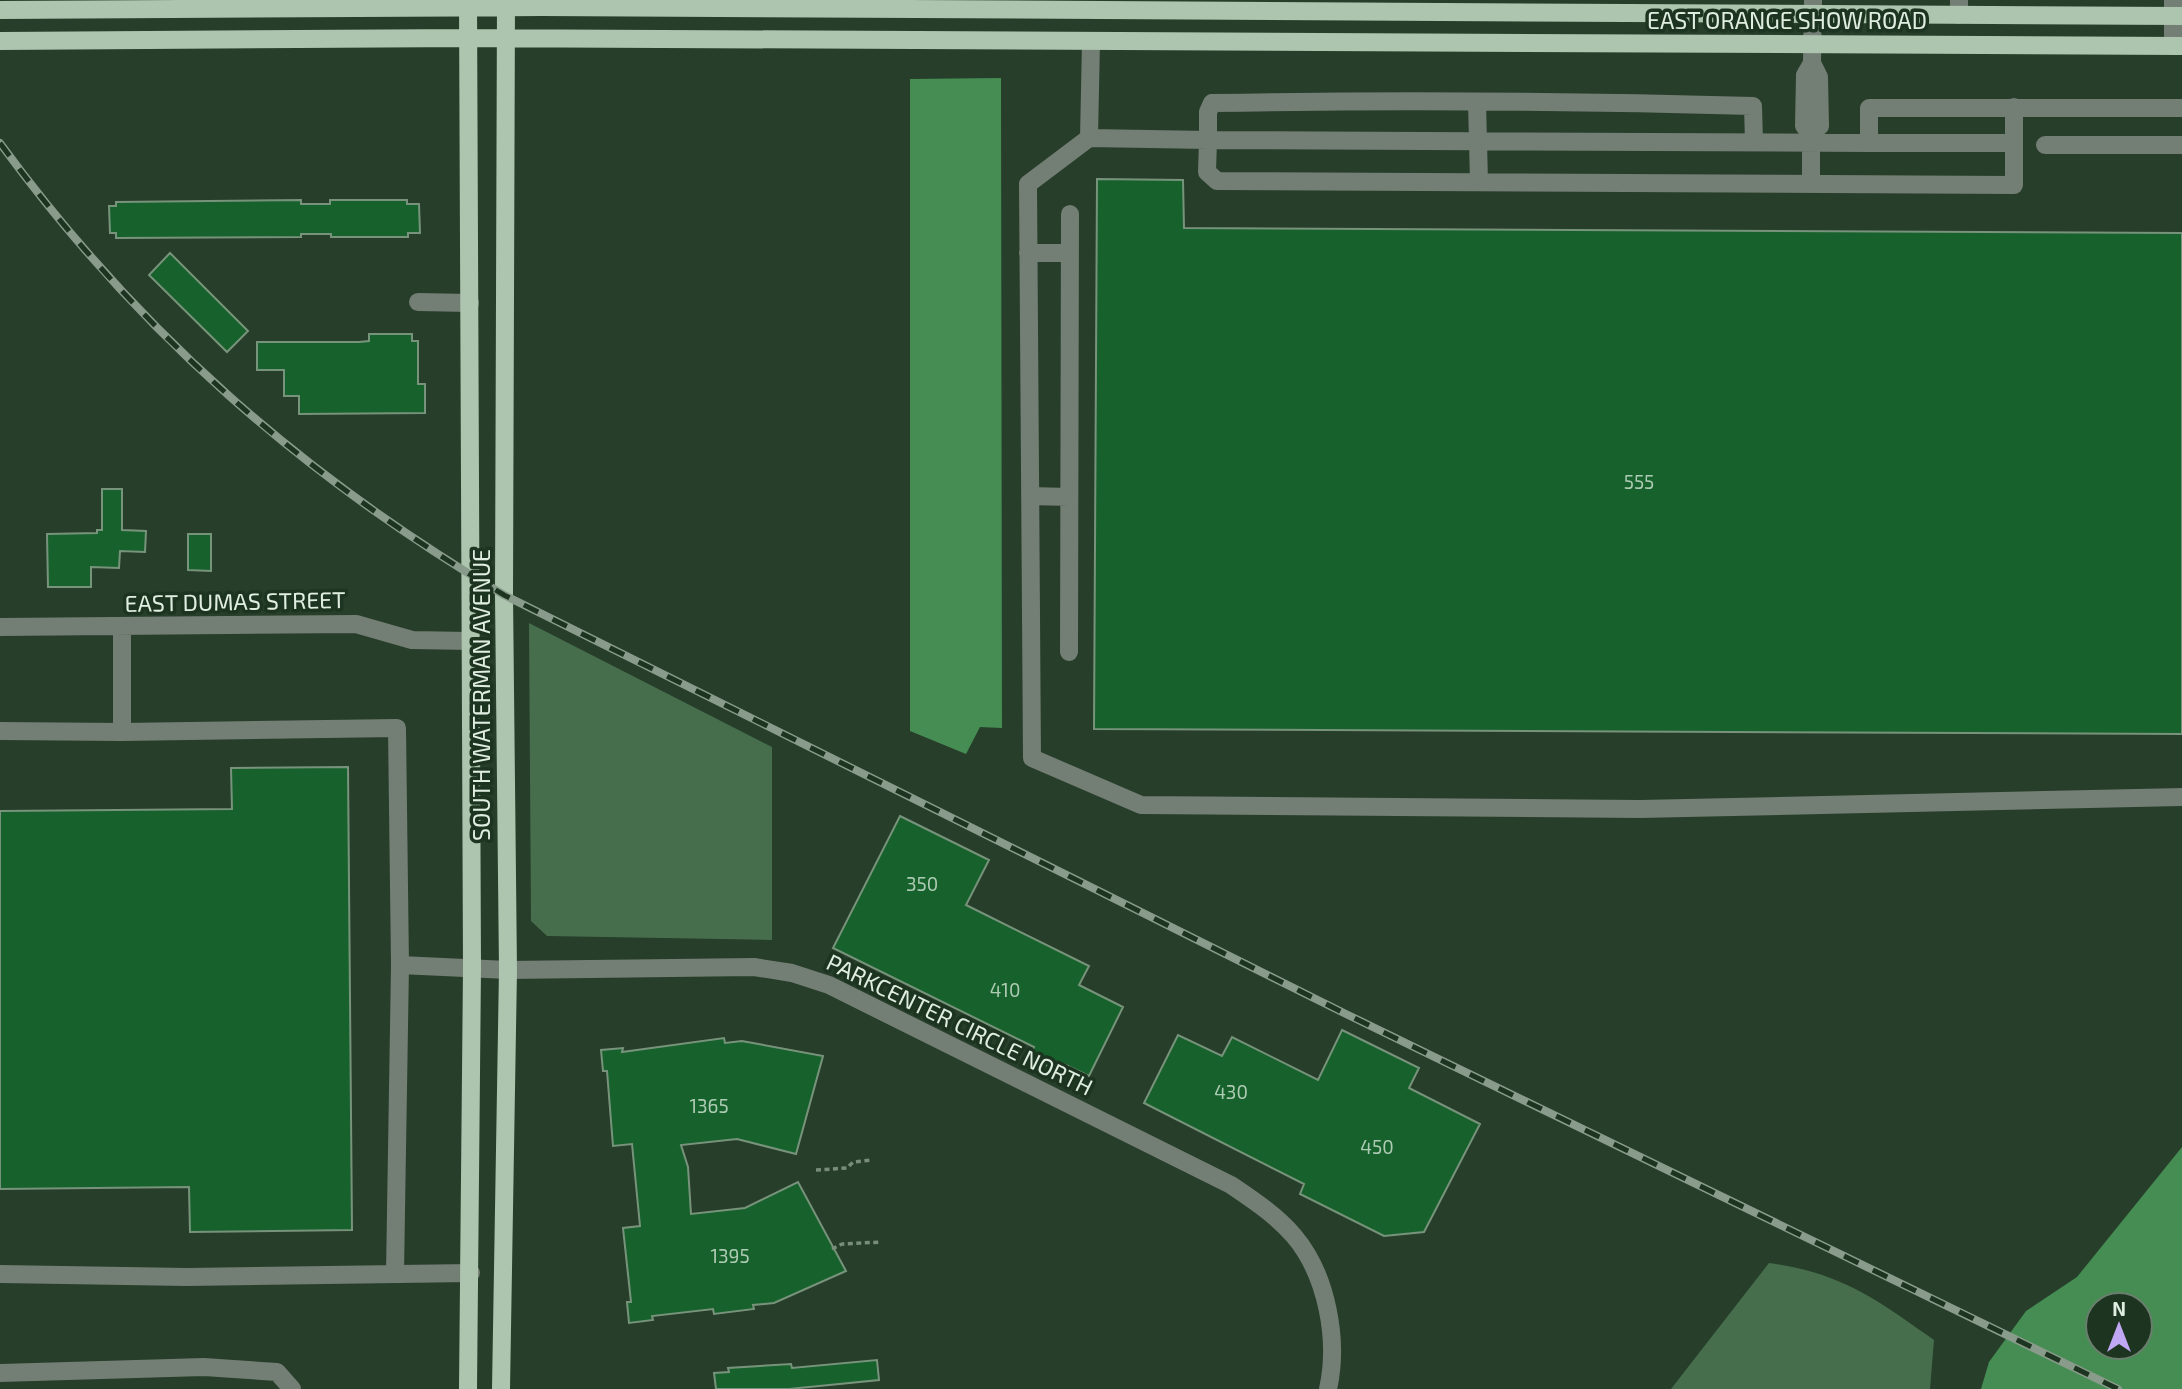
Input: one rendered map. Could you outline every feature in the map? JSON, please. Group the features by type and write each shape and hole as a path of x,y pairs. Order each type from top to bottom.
{"main road":[{"name":"EAST ORANGE SHOW ROAD","path":"0,10 506,3 1959,7 2176,11"},
{"name":"SOUTH WATERMAN AVENUE","path":"501,1389 508,970 504,595 506,3"},
{"name":"SOUTH WATERMAN AVENUE","path":"468,4 472,967 468,1389"},
{"path":"1091,42 1092,5"},
{"name":"EAST ORANGE SHOW ROAD","path":"0,41 468,38 1091,42 1812,54 2178,46"}],"street":[{"path":"1811,183 1811,132 1805,75 1812,54 1812,7"},
{"path":"2176,11 2178,46"},
{"path":"1088,138 1091,42"},
{"path":"1754,142 1753,106 1477,102 1212,103 1208,112 1208,172 1217,181 2014,185 2014,107"},
{"path":"1477,102 1479,182"},
{"path":"1869,143 1869,108 2182,108"},
{"path":"2013,143 1869,143 1811,132 1754,142 1088,138 1028,184 1032,758 1141,805 1640,809 2182,797"},
{"path":"2045,145 2182,145"},
{"path":"1069,652 1070,214"},
{"path":"1028,253 1070,253"},
{"path":"418,302 470,303"},
{"path":"1030,496 1069,497"},
{"name":"EAST DUMAS STREET","path":"0,627 356,624 376,627 412,640 469,641"},
{"path":"122,628 122,732"},
{"path":"0,731 397,728 400,965 394,1274"},
{"name":"PARKCENTER CIRCLE NORTH","path":"400,965 508,970 754,967 792,973 829,985 1231,1185 1269,1212 1295,1237 1321,1285 1331,1337 1328,1389"},
{"path":"0,1274 187,1277 471,1273"},
{"path":"0,1373 204,1367 241,1369 277,1371 292,1389"}],"path":[{"path":"816,1170 847,1168 853,1162 872,1160"},
{"path":"832,1249 842,1244 881,1241"}],"shaded area":[{"path":"1001,78 1002,728 980,727 966,754 910,731 910,79"},
{"path":"529,623 772,747 772,940 547,936 531,921"},
{"path":"2182,1147 2182,1389 1981,1389 1989,1362 2026,1311 2077,1277"},
{"path":"1769,1263 1795,1267 1838,1281 1876,1300 1934,1340 1930,1389 1671,1389"}],"building":[{"path":"1097,179 1183,180 1184,228 2182,233 2182,734 1094,729"},
{"path":"301,200 301,204 330,204 330,200 407,200 407,204 419,204 420,233 408,233 408,237 331,237 331,234 301,234 301,237 116,238 116,233 110,233 109,206 116,206 116,202"},
{"path":"170,253 248,331 227,352 149,275"},
{"path":"369,334 412,334 412,341 418,341 418,384 425,384 425,413 299,414 299,396 284,396 284,370 257,370 257,342 359,342 369,341"},
{"path":"102,489 122,489 122,530 146,531 145,552 120,551 119,568 91,567 91,587 48,587 47,534 97,533 97,530 102,530"},
{"path":"188,534 211,534 211,571 188,570"},
{"path":"348,767 352,1230 190,1232 189,1187 0,1189 0,811 232,809 231,768"},
{"path":"900,816 989,860 966,905 1089,966 1079,985 1123,1007 1089,1076 1064,1064 1060,1072 1029,1057 1034,1047 833,948"},
{"path":"1342,1030 1419,1068 1409,1088 1480,1124 1424,1232 1384,1236 1300,1194 1304,1184 1144,1103 1178,1035 1222,1056 1232,1037 1318,1080"},
{"path":"724,1038 725,1043 742,1041 823,1056 796,1154 737,1139 681,1145 688,1167 691,1214 745,1208 798,1182 846,1271 774,1303 753,1305 754,1309 714,1314 713,1309 652,1316 653,1320 629,1323 627,1302 631,1302 623,1228 640,1226 632,1144 613,1146 607,1071 603,1071 601,1050 623,1048 622,1052"},
{"path":"877,1360 879,1380 789,1389 716,1389 714,1373 729,1372 728,1368 791,1364 792,1368"}],"railway":[{"path":"0,143 53,212 109,277 167,338 228,395 292,449 360,500 430,549 504,595 1346,1014 2118,1389"}]}
